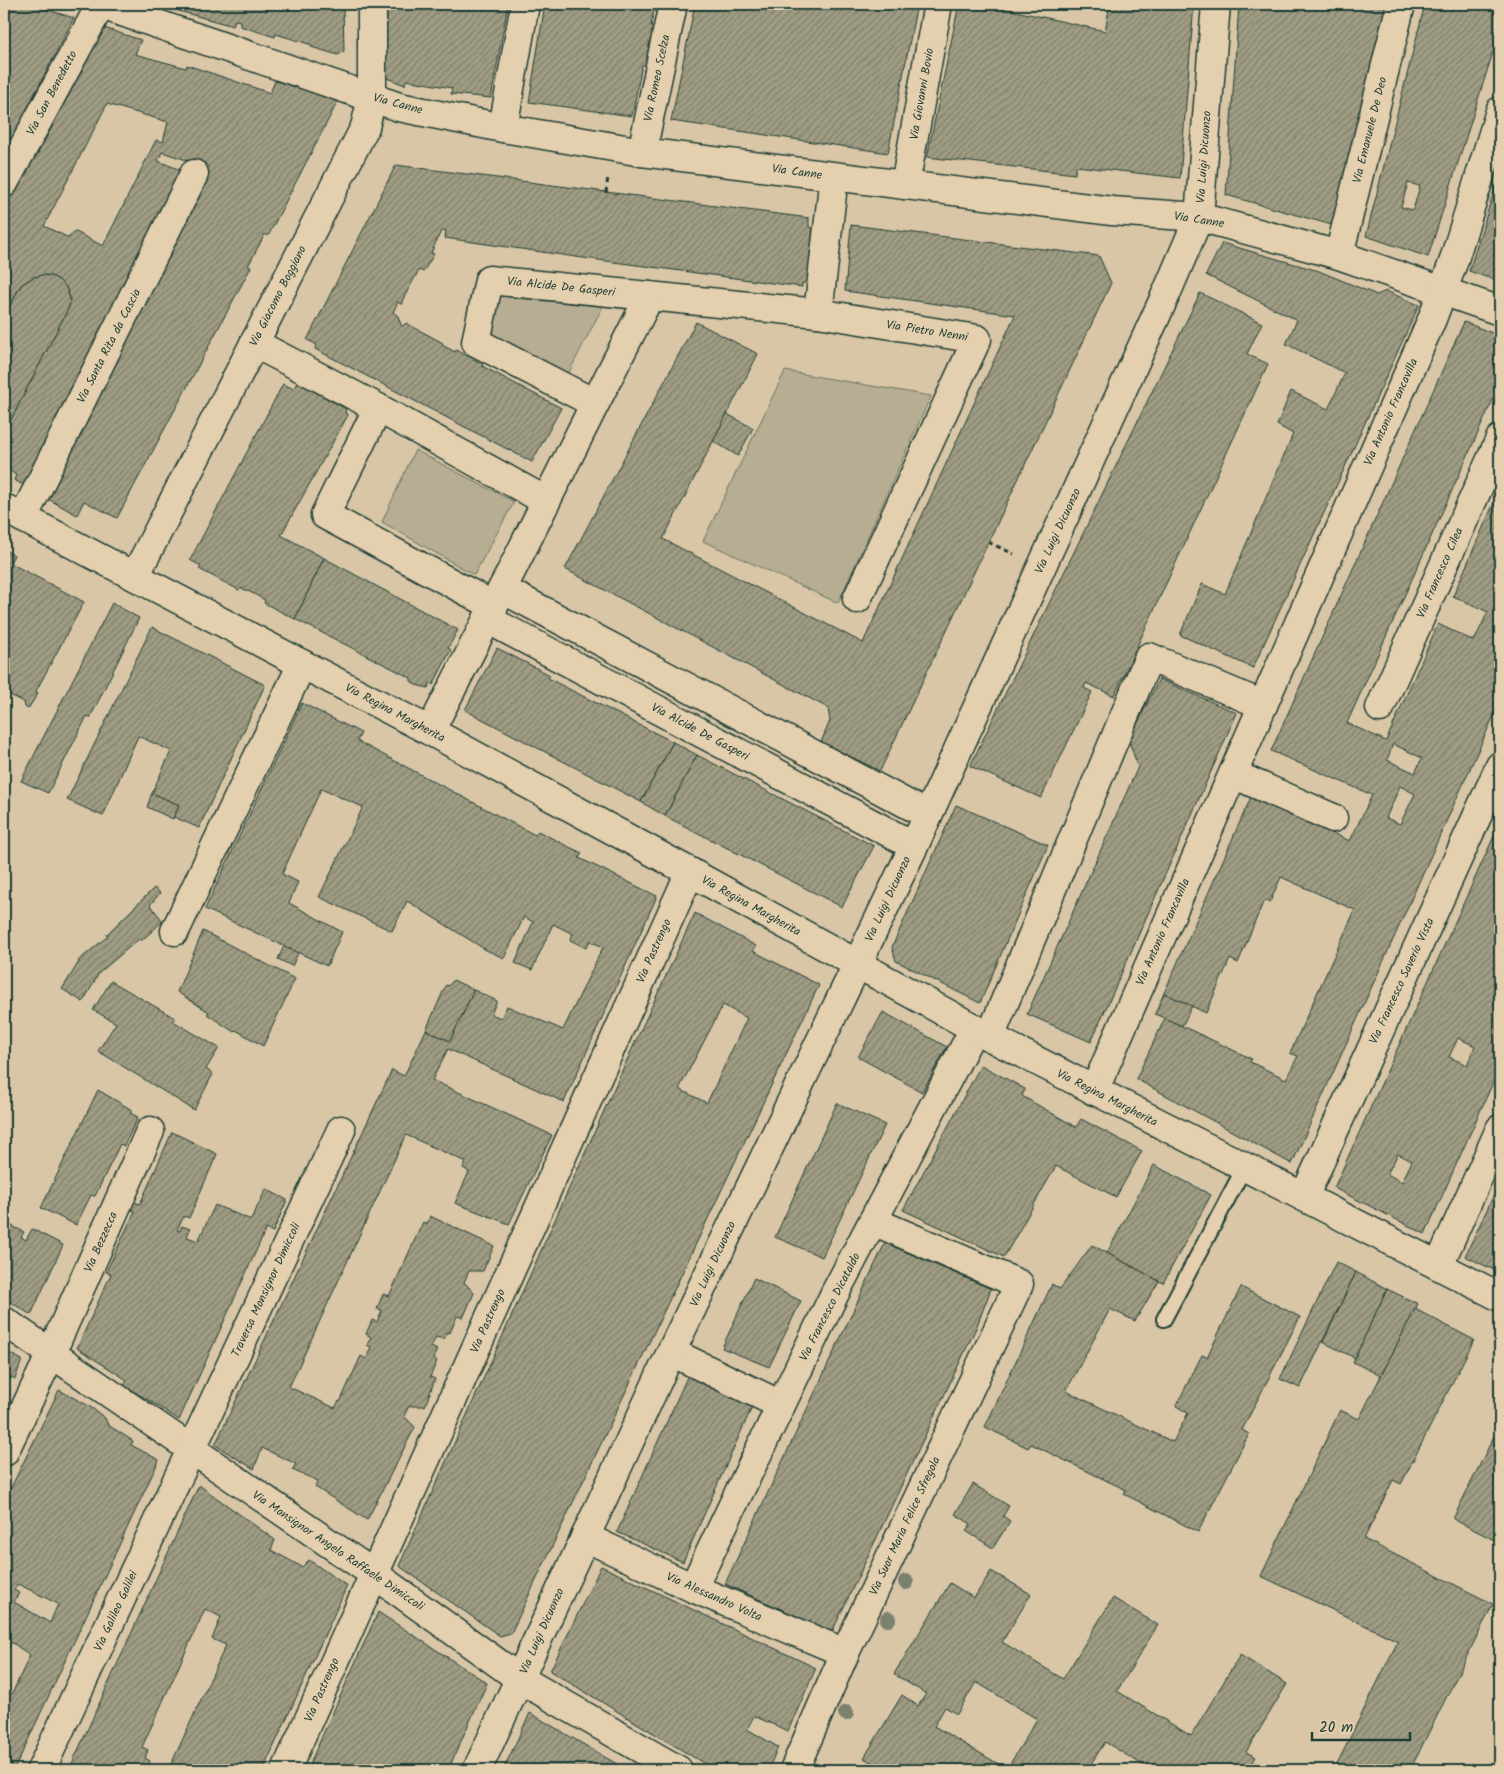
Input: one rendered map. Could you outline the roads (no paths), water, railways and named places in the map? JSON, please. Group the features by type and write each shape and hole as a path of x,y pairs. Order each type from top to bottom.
{"street":[{"name":"Via Canne","path":"100,4 399,107 504,128 642,152 1112,211 1199,217 1340,255 1500,310"},
{"name":"Via San Benedetto","path":"4,183 100,4"},
{"name":"Via Giacomo Boggiano","path":"135,576 365,127 372,98 372,4"},
{"path":"504,128 526,4"},
{"name":"Via Romeo Scelza","path":"642,152 673,4"},
{"name":"Via Giovanni Bovio","path":"905,184 938,4"},
{"name":"Via Luigi Dicuonzo","path":"477,1770 671,1352 914,846 1163,301 1199,217 1216,4"},
{"name":"Via Emanuele De Deo","path":"1340,255 1401,4"},
{"name":"Via Antonio Francavilla","path":"1094,1091 1444,291 1500,111"},
{"name":"Via Santa Rita da Cascia","path":"13,513 194,174"},
{"path":"818,313 834,177"},
{"name":"Via Alcide De Gasperi","path":"594,402 476,342 489,280 818,313"},
{"path":"430,731 594,402 650,296"},
{"name":"Via Pietro Nenni","path":"818,313 977,339 857,599"},
{"path":"254,343 378,408 546,501"},
{"name":"Via Alcide De Gasperi","path":"378,408 325,515 494,605 914,846"},
{"name":"Via Francesco Cilea","path":"1380,708 1500,439"},
{"name":"Via Regina Margherita","path":"13,513 430,731 982,1033 1500,1297"},
{"name":"Via Alcide De Gasperi","path":"494,605 928,815"},
{"name":"Via Francesco Dicataldo","path":"693,1588 835,1293 873,1221 982,1033 1150,657 1263,705"},
{"path":"175,931 302,664"},
{"name":"Via Francesco Saverio Vista","path":"1304,1197 1500,766"},
{"path":"1232,774 1333,818"},
{"name":"Via Pastrengo","path":"286,1770 690,872"},
{"path":"1439,1265 1500,1129"},
{"name":"Traversa Monsignor Dimiccoli","path":"192,1451 341,1130"},
{"name":"Via Bezzecca","path":"4,1452 51,1354 150,1131"},
{"name":"Via Suor Maria Felice Sfregola","path":"794,1770 845,1654 1019,1284 873,1221"},
{"name":"Via Monsignor Angelo Raffaele Dimiccoli","path":"4,1321 374,1574 520,1678 678,1770"},
{"path":"671,1352 781,1405"},
{"name":"Via Galileo Galilei","path":"41,1770 192,1451"},
{"name":"Via Alessandro Volta","path":"584,1536 693,1588 845,1654"}],"lane":[{"path":"1164,1319 1244,1168"}]}
